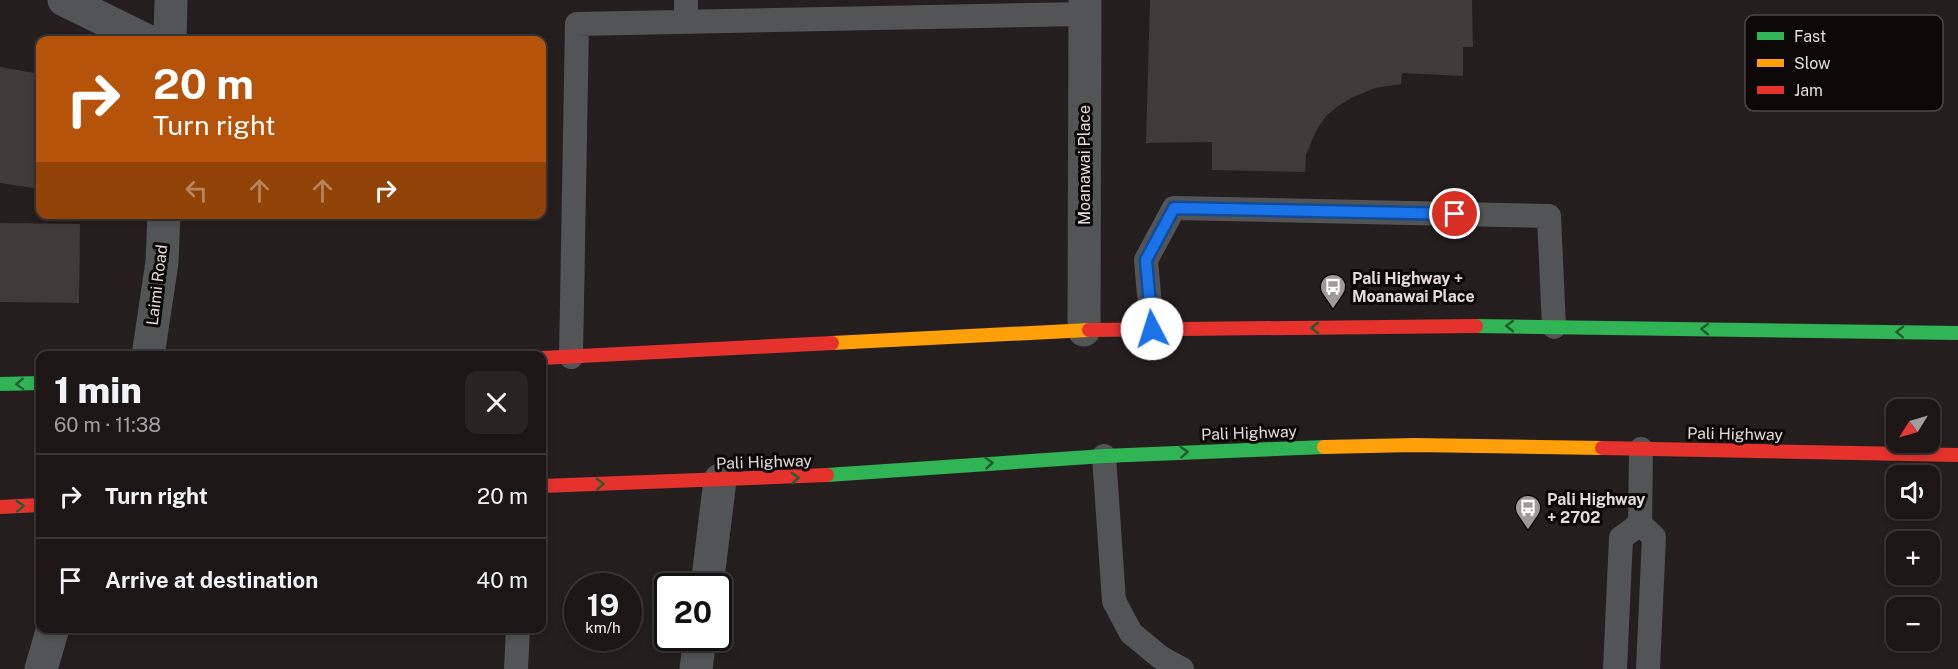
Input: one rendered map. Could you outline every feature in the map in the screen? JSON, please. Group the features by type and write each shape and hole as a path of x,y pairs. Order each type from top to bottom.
{"highway":[{"path":"546,358 1084,330 1554,327 1958,333"},
{"path":"0,384 36,383"},
{"name":"Pali Highway","path":"546,486 796,478 1104,456 1415,445 1958,455"},
{"path":"0,507 36,505"}],"street":[{"path":"64,0 138,36"},
{"path":"170,36 171,0"},
{"name":"Moanawai Place","path":"1084,330 1085,7"},
{"name":"Laimi Road","path":"149,351 162,262 164,219"},
{"path":"708,573 720,480"},
{"path":"41,669 52,633"},
{"path":"696,669 698,651"}],"lane":[{"path":"571,357 577,24 686,11 1085,7"},
{"path":"1152,329 1146,260 1174,208 1549,216 1554,327"},
{"path":"1641,448 1640,524 1654,537 1648,669"},
{"path":"1104,456 1114,601 1131,633 1160,657 1182,669"},
{"path":"1615,669 1621,538 1640,524"},
{"path":"516,669 518,633"}],"building":[{"path":"1150,0 1472,0 1473,47 1463,47 1463,76 1402,73 1401,84 1375,88 1338,106 1326,116 1316,131 1306,155 1305,172 1212,170 1212,142 1146,143"},
{"path":"0,67 36,73 36,188 0,183"},
{"path":"0,223 80,224 79,303 0,302"}],"traffic: fast":[{"path":"1476,326 1958,333"},
{"path":"0,384 36,383"},
{"path":"827,475 1104,456 1324,447"}],"traffic: slow":[{"path":"832,343 1089,330"},
{"path":"1324,447 1415,445 1602,448"}],"traffic: jam":[{"path":"1089,330 1476,326"},
{"path":"546,358 832,343"},
{"path":"1602,448 1958,455"},
{"path":"546,486 827,475"},
{"path":"0,507 36,505"}],"place":[{"name":"Pali Highway + Moanawai Place","path":"1333,310"},
{"name":"Pali Highway + 2702","path":"1528,531"}],"route":[{"path":"1152,329 1146,260 1174,208 1455,214"}]}
